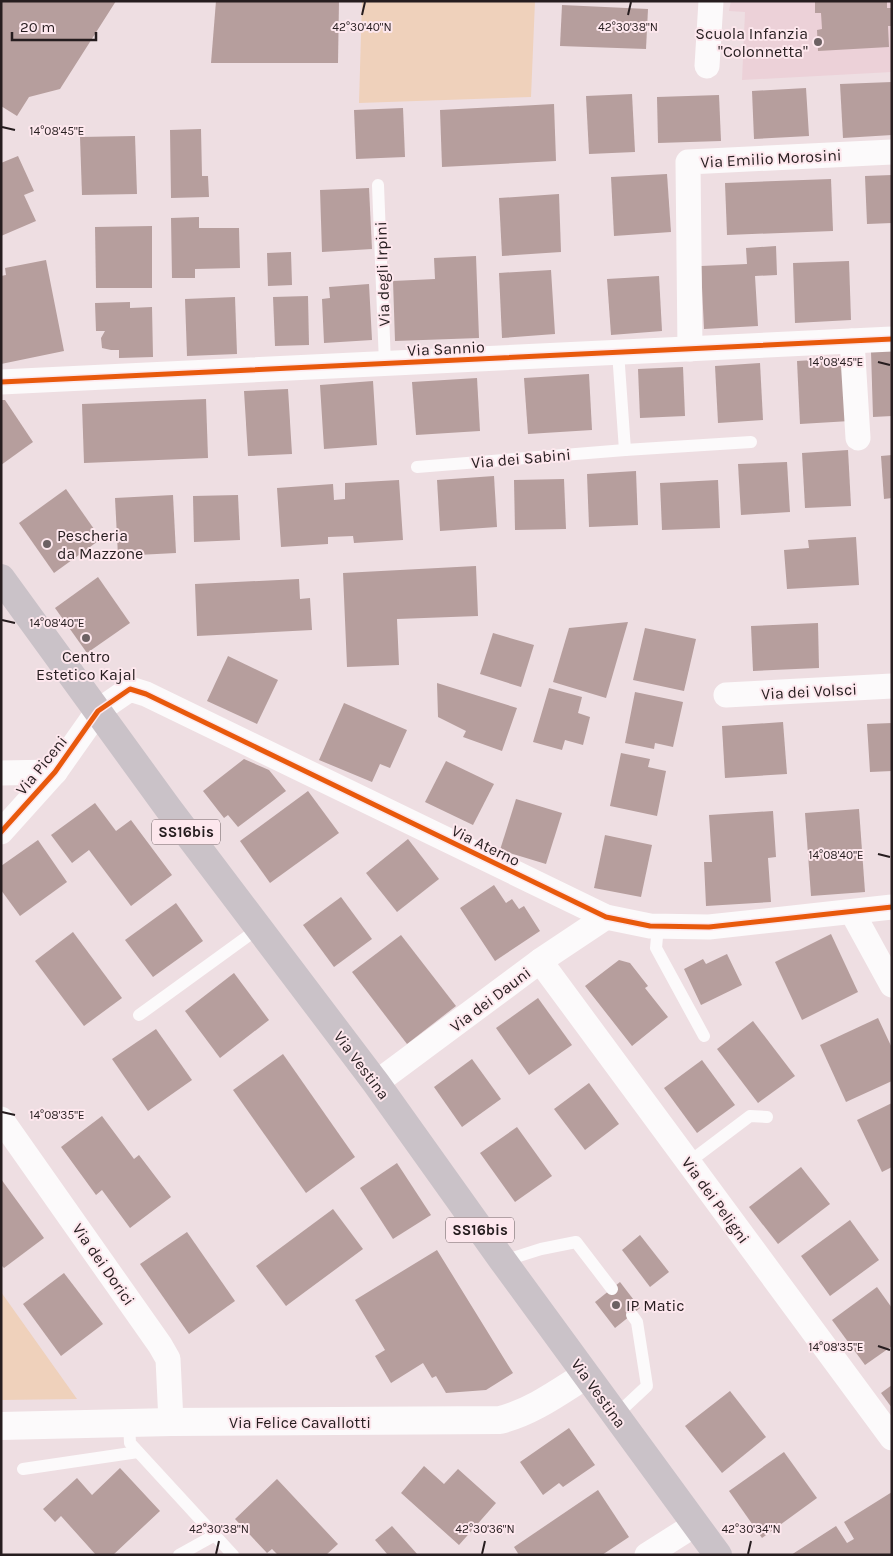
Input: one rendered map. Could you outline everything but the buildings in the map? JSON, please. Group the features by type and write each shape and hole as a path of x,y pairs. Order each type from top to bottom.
{"main road":[{"name":"Via Vestina","path":"1,578 168,808 376,1083 503,1261 718,1555"},
{"name":"Via Felice Cavallotti","path":"1,1426 171,1422 500,1420 515,1416 537,1405 586,1375"}],"street":[{"path":"707,66 711,1"},
{"name":"Via Emilio Morosini","path":"690,349 688,162 892,152"},
{"name":"Via Sannio","path":"1,382 892,339"},
{"path":"852,341 858,438"},
{"name":"Via dei Volsci","path":"726,695 892,686"},
{"name":"Via Aterno","path":"98,711 130,689 146,694 606,917 658,926 709,927 892,907"},
{"name":"Via Piceni","path":"1,832 56,772 98,711"},
{"path":"1,773 56,772"},
{"path":"852,912 892,985"},
{"name":"Via dei Dauni","path":"376,1083 540,961 606,917"},
{"name":"Via dei Peligni","path":"540,961 892,1438"},
{"name":"Via dei Dorici","path":"1,1118 168,1359 171,1422"},
{"path":"647,1555 696,1524"}],"lane":[{"name":"Via degli Irpini","path":"378,185 385,364"},
{"path":"618,352 625,450"},
{"name":"Via dei Sabini","path":"417,467 751,442"},
{"path":"658,926 656,948 704,1036"},
{"path":"139,1015 258,928"},
{"path":"689,1162 750,1116 767,1117"},
{"path":"503,1261 541,1249 576,1242 612,1289"},
{"path":"616,1415 646,1386 637,1322 632,1315"},
{"path":"129,1423 130,1443 233,1555"},
{"path":"22,1469 138,1452"},
{"path":"180,1555 215,1535"}],"shaded area":[{"path":"362,1 535,1 531,97 359,103"},
{"name":"Scuola Infanzia \"Colonnetta\"","path":"731,1 892,1 892,72 742,80 745,12 729,11"},
{"path":"1,1292 77,1399 1,1400"}],"cycle path":[{"path":"1,382 892,339"},
{"path":"1,832 55,772 98,711 130,689 146,694 606,917 650,926 709,927 892,907"}],"place":[{"name":"Scuola Infanzia \"Colonnetta\"","path":"818,42"},
{"name":"Pescheria da Mazzone","path":"47,544"},
{"name":"Centro Estetico Kajal","path":"86,638"},
{"name":"IP Matic","path":"616,1305"}]}
